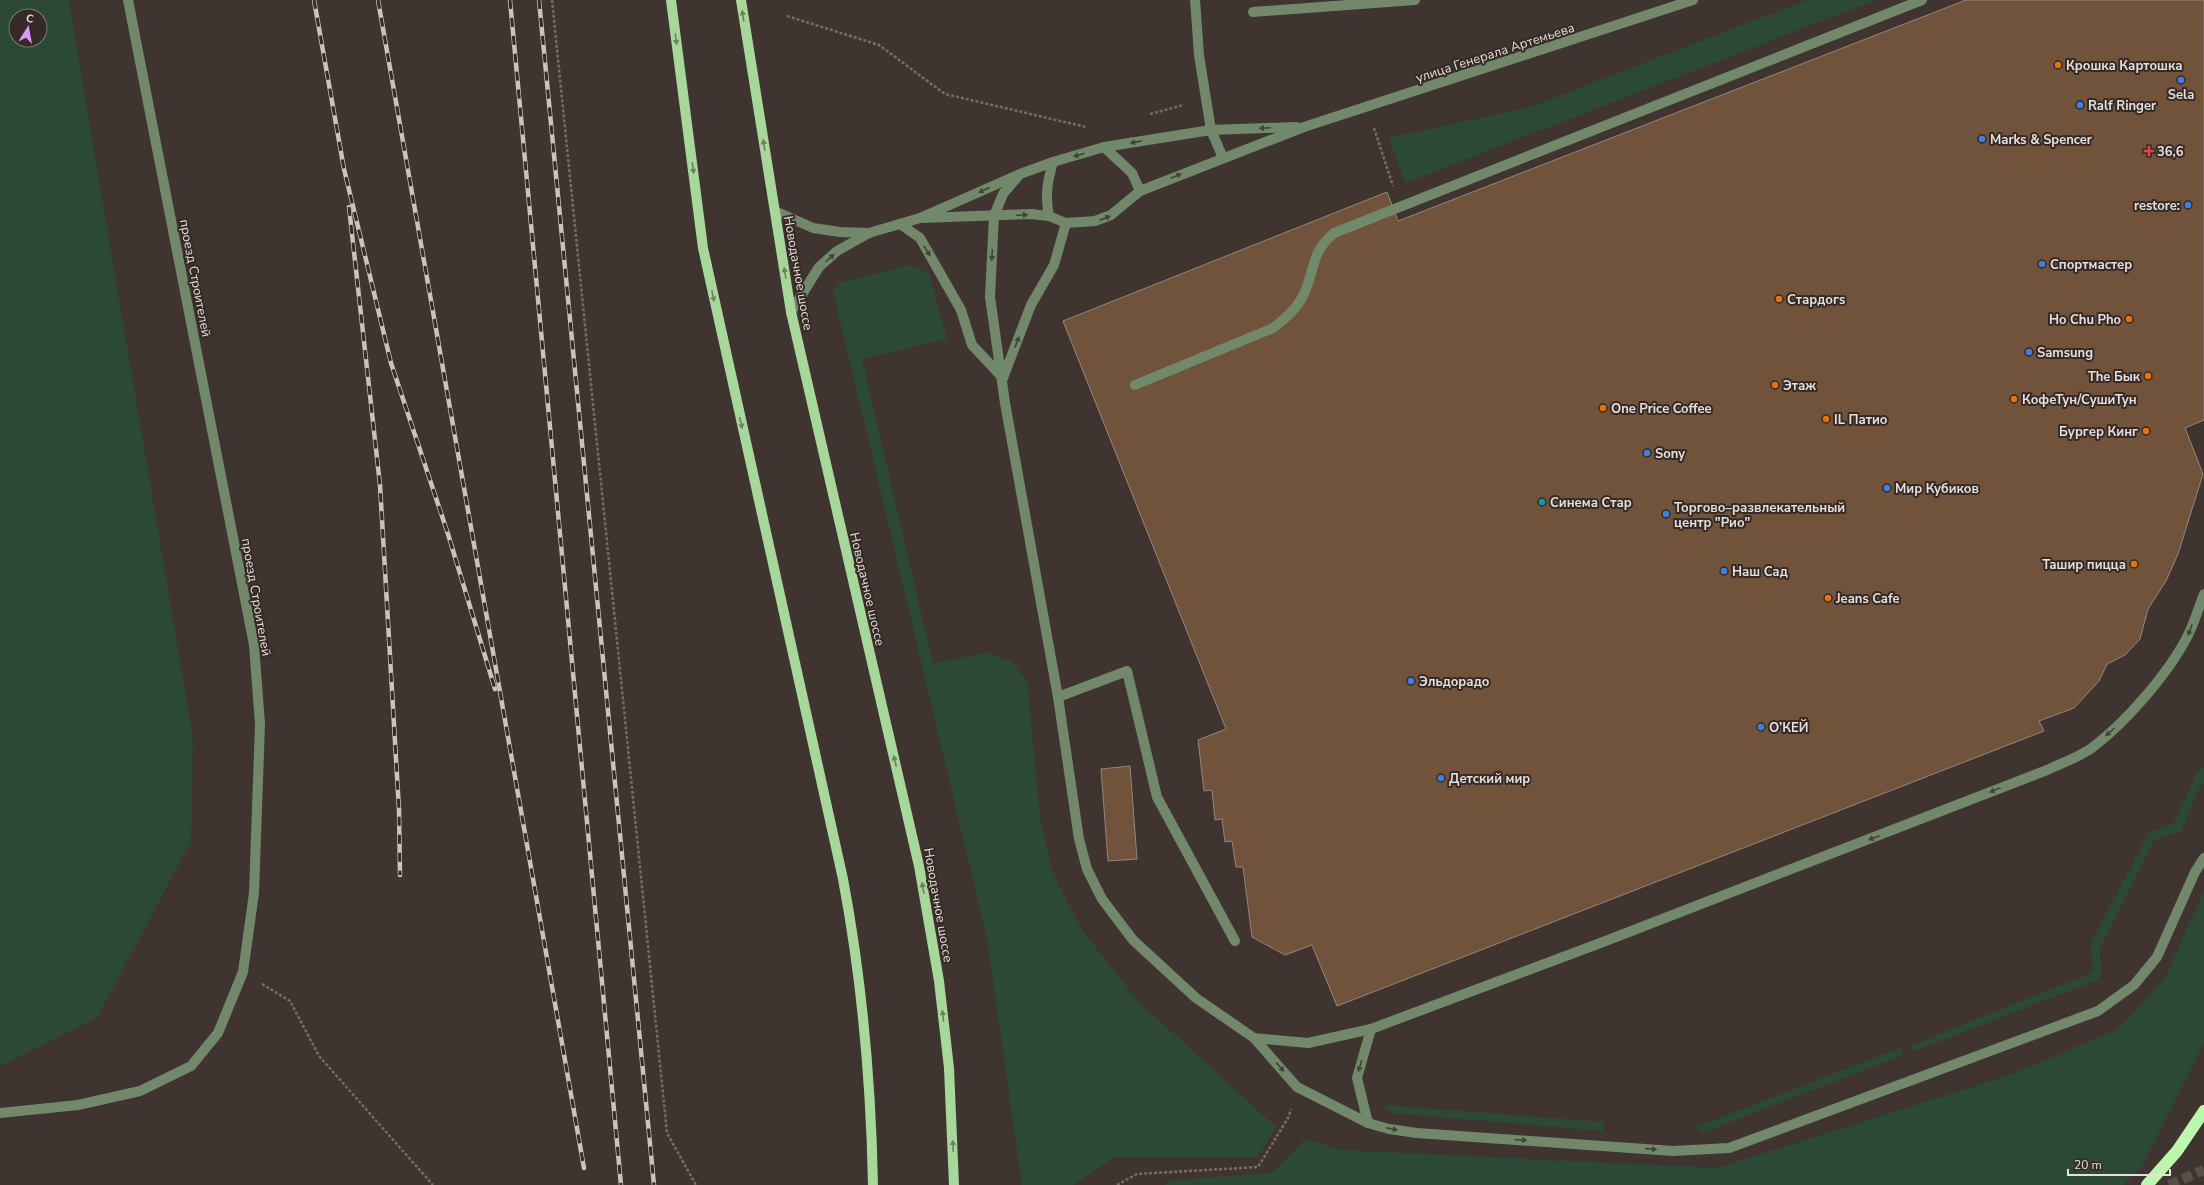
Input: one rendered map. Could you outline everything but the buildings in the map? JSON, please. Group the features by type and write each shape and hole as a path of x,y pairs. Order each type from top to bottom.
{"highway":[{"path":"2147,1185 2177,1151 2204,1111"}],"main road":[{"path":"671,0 703,248 843,879 854,939 862,1000 873,1185"},
{"name":"Новодачное шоссе","path":"741,0 791,312 919,866 940,981 949,1068 954,1185"}],"street":[{"name":"проезд Строителей","path":"0,1113 78,1105 140,1091 190,1066 218,1033 243,972 254,893 260,724 254,645 128,0"},
{"path":"1195,0 1199,55 1211,130 1223,158"},
{"path":"1253,12 1415,0"},
{"name":"улица Генерала Артемьева","path":"920,218 1031,214 1049,216 1066,223 1094,221 1111,215 1140,191 1304,127 1693,0"},
{"path":"1135,384 1272,328 1290,315 1306,290 1314,260 1322,244 1334,233 1922,0"},
{"name":"улица Генерала Артемьева","path":"869,233 920,218 1020,174 1053,162 1104,147 1211,130 1304,127"},
{"path":"1104,147 1132,173 1140,191"},
{"path":"1049,216 1045,198 1047,181 1053,162"},
{"path":"1020,174 1004,194 994,216 990,297 1006,403 1058,697 1079,839 1086,868 1102,899 1133,940 1196,998 1254,1038 1297,1087 1368,1123 1389,1130 1673,1151 1729,1148 2098,1011 2134,985 2157,957 2195,872 2204,858"},
{"path":"775,211 813,228 840,232 869,233"},
{"path":"1003,378 1032,305 1054,265 1066,223"},
{"path":"900,224 920,238 961,310 972,345 1003,378"},
{"path":"791,312 819,267 837,251 869,233"},
{"path":"1254,1038 1308,1043 1371,1029 1770,878 2047,770 2086,750 2116,726 2160,678 2187,639 2204,594"},
{"path":"1058,697 1127,671 1157,797 1235,941"},
{"path":"1368,1123 1356,1078 1371,1029"}],"path":[{"path":"552,0 667,1134 696,1185"},
{"path":"787,16 879,45 944,94 1088,128"},
{"path":"1147,115 1206,99"},
{"path":"1374,127 1399,206"},
{"path":"243,972 290,1001 319,1056 433,1185"},
{"path":"1117,1185 1138,1174 1258,1167 1288,1118"}],"green space":[{"path":"0,0 69,0 193,740 191,841 97,1018 0,1066"},
{"path":"1807,0 1876,0 1405,183 1389,138 1530,107"},
{"path":"909,265 929,273 947,339 862,359 933,664 986,652 1011,662 1027,680 1040,816 1052,872 1082,930 1138,1001 1276,1127 1258,1157 1115,1157 1073,1185 1022,1185 987,939 833,291 842,282"},
{"path":"2204,767 2204,783 2200,786 2181,831 2154,841 2099,950 2102,972 2097,980 1913,1052 1910,1046 2089,974 2093,967 2090,945 2149,832 2174,823 2198,771"},
{"path":"2204,891 2204,1042 2142,1166 2123,1185 1164,1185 1174,1180 1272,1173 1305,1139 1341,1150 1717,1168 2010,1075 2118,1029 2165,978"},
{"path":"1900,1048 1903,1055 1702,1133 1696,1127"},
{"path":"1385,1105 1603,1122 1603,1131 1389,1113"}],"tunnel":[{"path":"2169,1185 2204,1170"}],"railway":[{"path":"314,0 344,169 391,363 448,534 495,689"},
{"path":"378,0 584,1168"},
{"path":"510,0 621,1185"},
{"path":"539,0 654,1185"},
{"path":"349,207 380,485 399,810 400,875"}],"place":[{"name":"Крошка Картошка","path":"2058,65"},
{"name":"Sela","path":"2181,80"},
{"name":"Ralf Ringer","path":"2080,105"},
{"name":"Marks & Spencer","path":"1982,139"},
{"name":"36,6","path":"2149,151"},
{"name":"restore:","path":"2188,205"},
{"name":"Спортмастер","path":"2042,264"},
{"name":"Стардогs","path":"1779,299"},
{"name":"Ho Chu Pho","path":"2129,319"},
{"name":"Samsung","path":"2029,352"},
{"name":"The Бык","path":"2148,376"},
{"name":"Этаж","path":"1775,385"},
{"name":"КофеТун/СушиТун","path":"2014,399"},
{"name":"One Price Coffee","path":"1603,408"},
{"name":"IL Патио","path":"1826,419"},
{"name":"Бургер Кинг","path":"2146,431"},
{"name":"Sony","path":"1647,453"},
{"name":"Мир Кубиков","path":"1887,488"},
{"name":"Синема Стар","path":"1542,502"},
{"name":"Торгово–развлекательный центр \"Рио\"","path":"1666,514"},
{"name":"Ташир пицца","path":"2134,564"},
{"name":"Наш Сад","path":"1724,571"},
{"name":"Jeans Cafe","path":"1828,598"},
{"name":"Эльдорадо","path":"1411,681"},
{"name":"О’КЕЙ","path":"1761,727"},
{"name":"Детский мир","path":"1441,778"}]}
